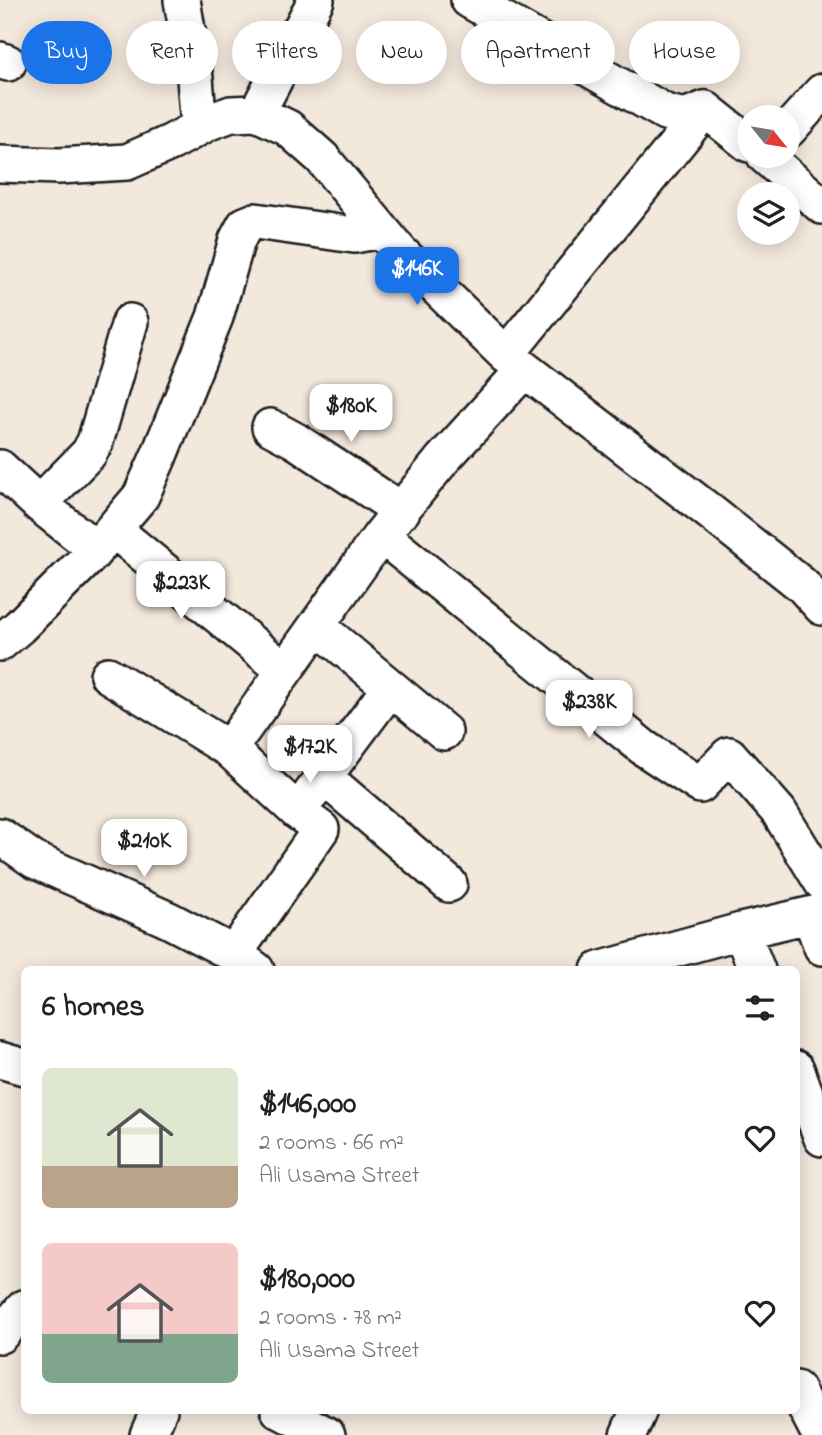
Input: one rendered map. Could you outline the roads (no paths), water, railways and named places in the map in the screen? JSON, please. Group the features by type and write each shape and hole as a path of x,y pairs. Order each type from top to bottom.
{"street":[{"path":"182,0 195,78 199,127"},
{"path":"257,113 316,0"},
{"path":"469,0 665,112 684,117 705,109"},
{"path":"800,117 822,92"},
{"path":"705,109 737,134"},
{"path":"229,749 391,523 442,460 705,109"},
{"path":"0,164 59,166 127,162 231,114 257,113 288,128 322,158 399,251 515,363 705,508 815,586"},
{"path":"779,168 822,206"},
{"path":"0,643 28,618 104,539 141,496 215,317 237,240 245,225 255,221 354,235 381,230"},
{"path":"39,504 89,453 95,442 130,322"},
{"path":"270,427 296,441 644,748 699,785 729,755 779,812 822,882"},
{"path":"0,468 39,504 104,539 284,670"},
{"path":"317,626 444,732"},
{"path":"0,836 34,860 169,920 245,962 321,829 298,812 229,749 108,675"},
{"path":"298,812 390,688"},
{"path":"324,777 449,884"},
{"path":"614,966 816,913 822,947"},
{"path":"741,931 755,966"},
{"path":"0,1060 21,1066"},
{"path":"800,1080 822,1138"},
{"path":"0,1335 21,1311"},
{"path":"800,1397 820,1435"},
{"path":"148,1435 157,1414"},
{"path":"287,1414 327,1435"},
{"path":"628,1435 637,1414"}]}
